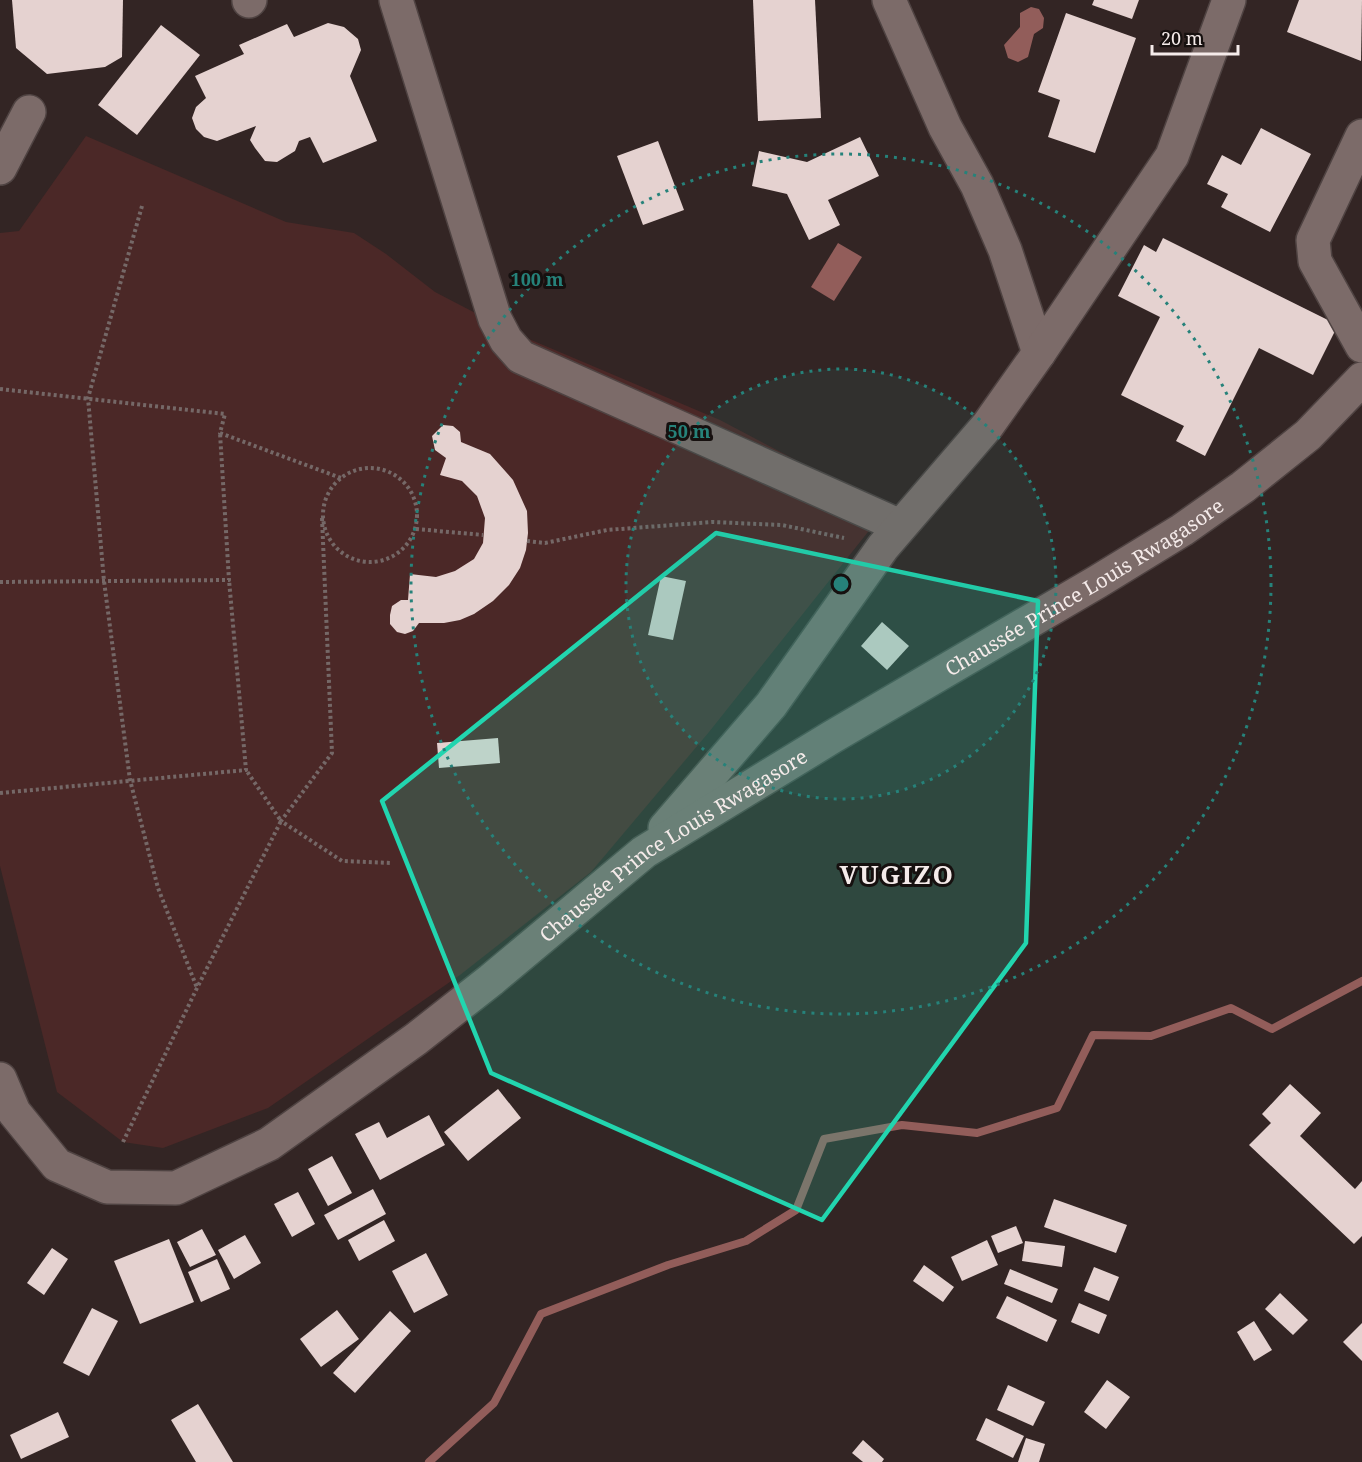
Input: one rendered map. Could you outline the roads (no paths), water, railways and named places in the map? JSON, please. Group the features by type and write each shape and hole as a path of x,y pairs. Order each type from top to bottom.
{"street":[{"path":"396,0 495,319 506,340 521,357 891,537"},
{"path":"889,0 945,127 977,185 1000,239 1039,353"},
{"path":"644,852 771,705 891,537 988,425 1039,353 1172,156 1229,0"},
{"path":"0,168 29,112"},
{"path":"1362,136 1313,240 1315,261 1362,346"},
{"name":"Chaussée Prince Louis Rwagasore","path":"0,1079 14,1112 57,1165 107,1187 176,1188 269,1144 445,1017 644,852 832,736 1182,530 1243,487 1308,435 1362,379"}],"waterway":[{"path":"429,1462 494,1403 541,1314 668,1265 746,1241 796,1210 824,1139 902,1125 977,1133 1057,1108 1093,1035 1151,1036 1231,1008 1272,1029 1362,981"}],"district":[{"name":"VUGIZO","path":"897,874"}]}
